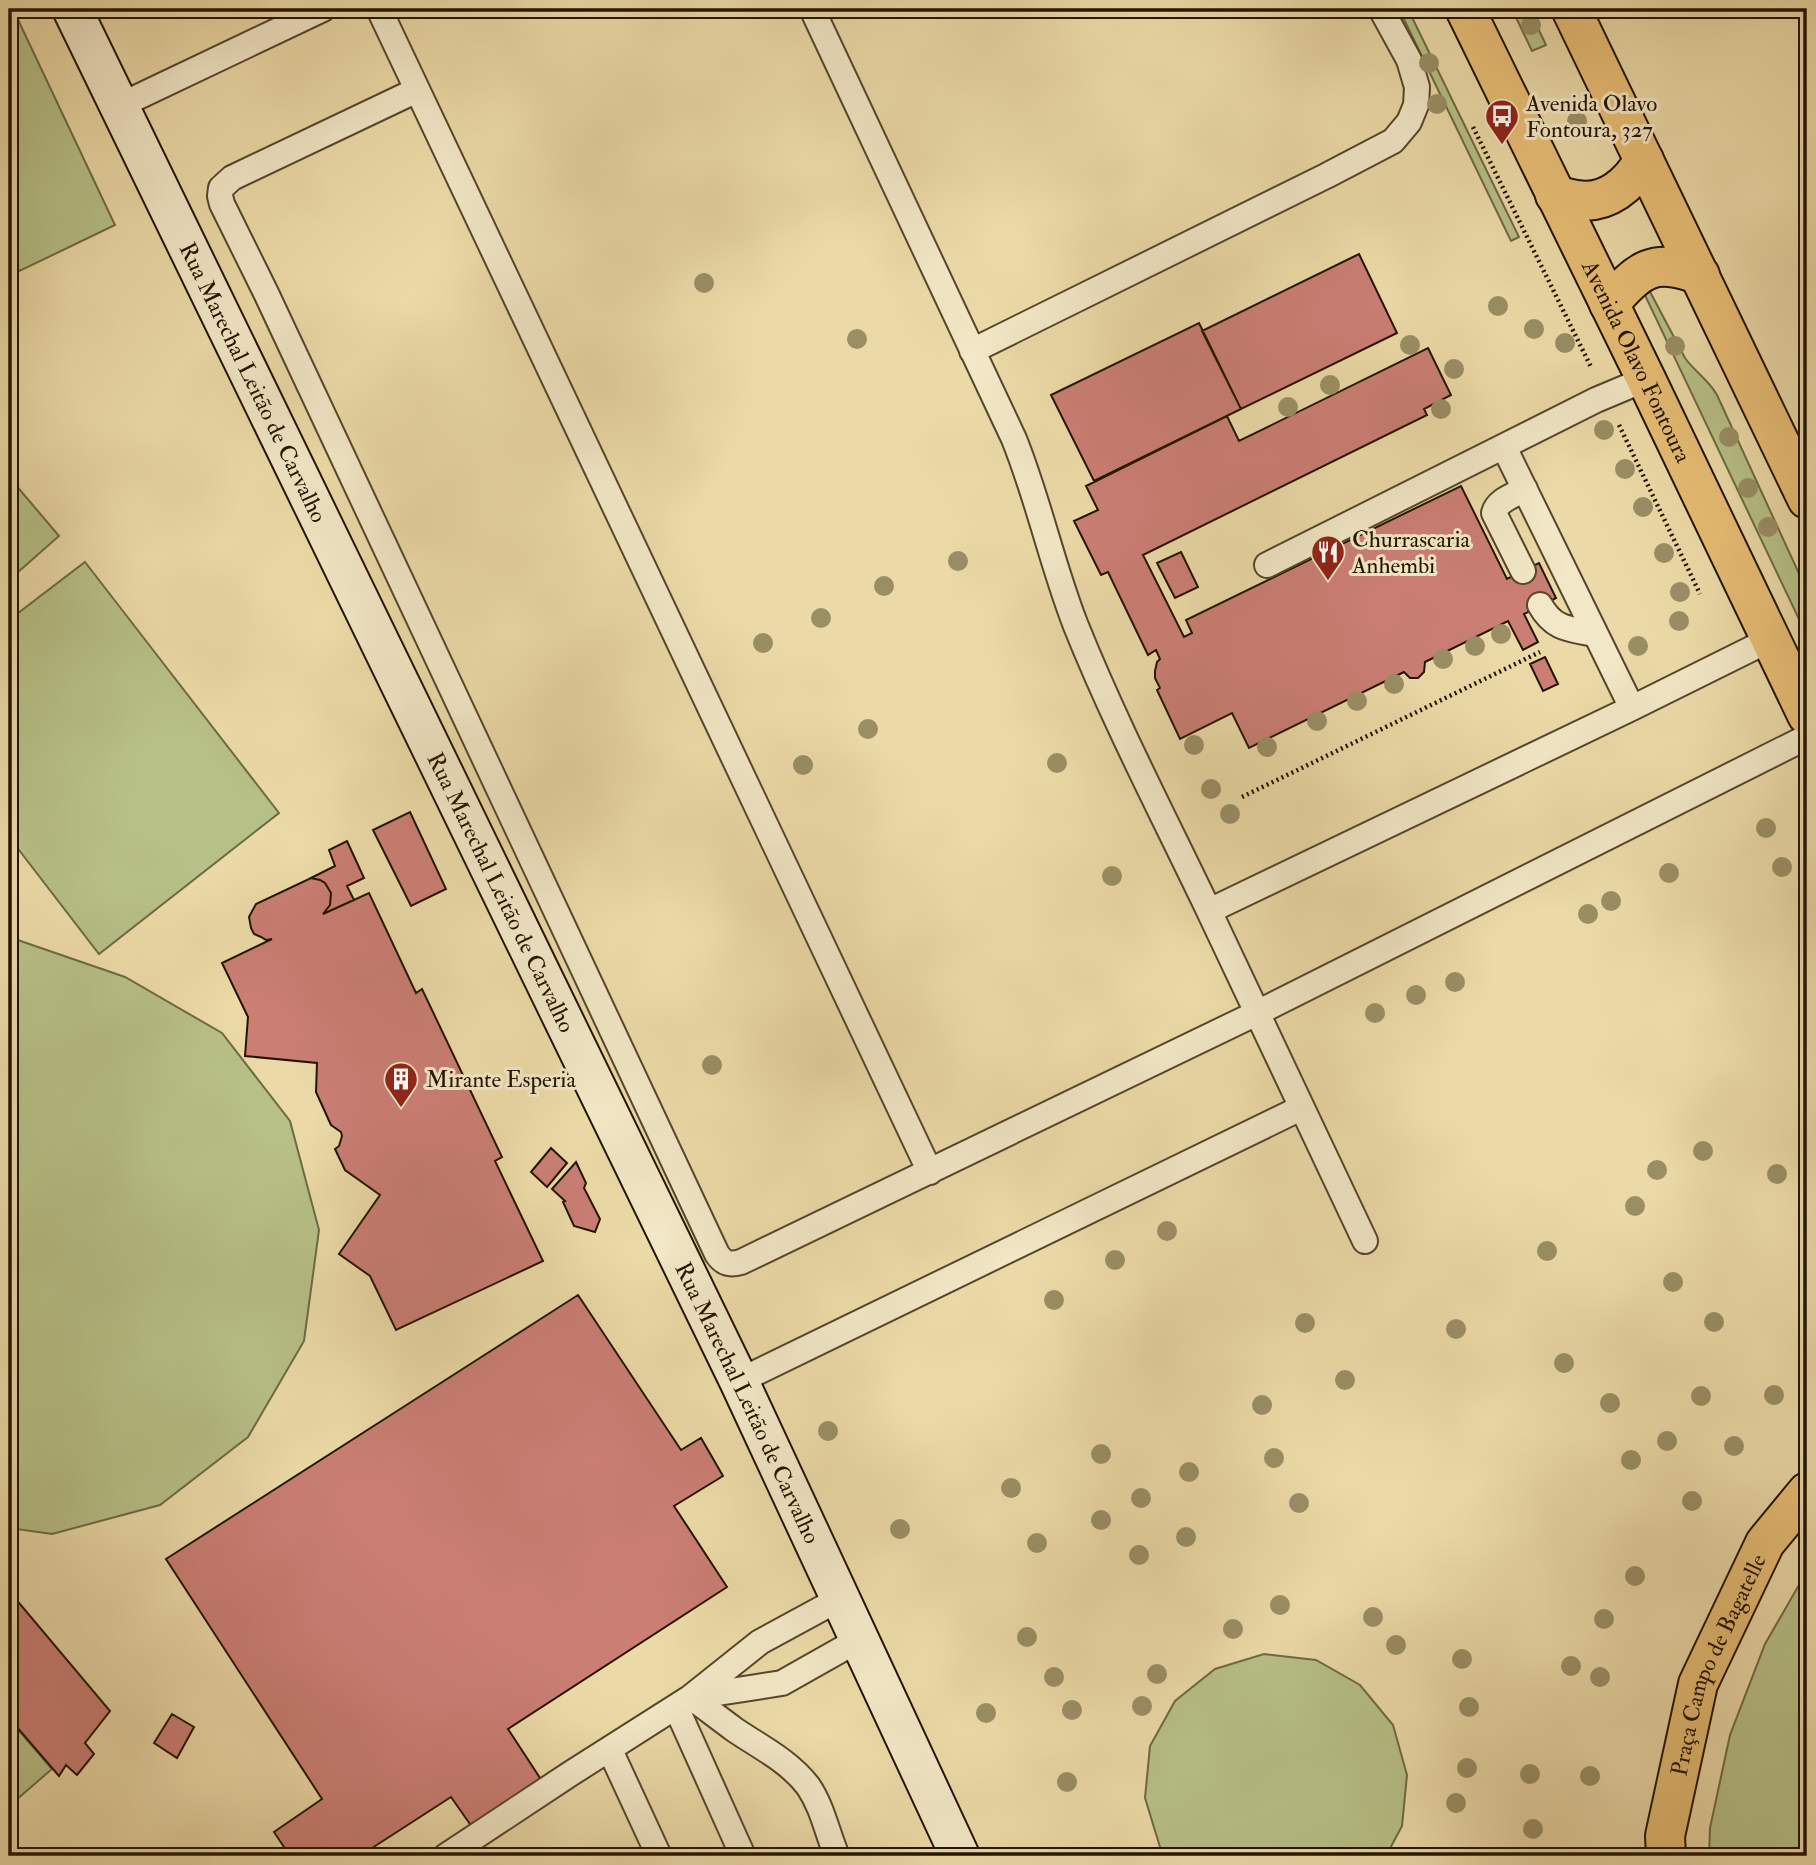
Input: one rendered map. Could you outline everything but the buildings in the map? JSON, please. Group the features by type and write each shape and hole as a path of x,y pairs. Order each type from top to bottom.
{"main road":[{"name":"Avenida Olavo Fontoura","path":"1465,9 1807,715"},
{"path":"1571,9 1807,499"},
{"path":"1555,195 1580,201 1615,193 1635,176 1644,160"},
{"path":"1609,304 1638,274 1650,268 1661,265 1700,275"},
{"name":"Praça Campo de Bagatelle","path":"1666,1856 1665,1836 1698,1684 1765,1543 1807,1492"}],"street":[{"name":"Rua Marechal Leitão de Carvalho","path":"72,9 739,1381 960,1856"}],"lane":[{"path":"119,106 323,9"},
{"path":"379,9 930,1172"},
{"path":"812,9 1014,439 1025,466 1056,573 1108,698 1365,1241"},
{"path":"972,351 1392,141 1409,122 1416,105 1417,87 1409,60 1381,9"},
{"path":"417,90 232,178 221,188 222,204 284,330 717,1254 727,1264 741,1262 1257,1013 1807,737"},
{"path":"1267,565 1596,400 1646,379"},
{"path":"1504,447 1588,633 1632,708"},
{"path":"1523,571 1494,513 1499,503 1525,489"},
{"path":"1540,606 1556,625 1588,633"},
{"path":"1209,911 1771,639"},
{"path":"739,1381 1301,1108"},
{"path":"446,1856 683,1702 760,1642 841,1598"},
{"path":"683,1702 782,1683 860,1639"},
{"path":"683,1702 743,1856"},
{"path":"683,1702 759,1744 790,1767 807,1786 823,1814 837,1856"},
{"path":"610,1750 659,1856"}],"path":[{"path":"1242,797 1588,633"}],"green space":[{"path":"9,9 13,9 115,225 9,276"},
{"path":"1399,9 1408,9 1519,237 1511,241"},
{"path":"1512,9 1529,9 1546,45 1532,51"},
{"path":"1647,286 1685,358 1717,395 1807,591 1807,636 1642,289"},
{"path":"9,477 59,536 9,580"},
{"path":"85,562 279,813 99,954 9,837 9,620"},
{"path":"9,937 125,977 222,1033 290,1121 319,1230 304,1341 248,1437 160,1505 52,1534 9,1528"},
{"path":"1807,1571 1807,1856 1709,1856 1710,1828 1730,1735 1765,1644"},
{"path":"1264,1654 1316,1660 1360,1685 1393,1725 1407,1775 1402,1826 1386,1856 1167,1856 1160,1847 1145,1798 1150,1746 1175,1701 1215,1669"},
{"path":"9,1719 52,1769 9,1806"}],"place":[{"name":"Avenida Olavo Fontoura, 327","path":"1502,146"},
{"name":"Churrascaria Anhembi","path":"1328,582"},
{"name":"Mirante Esperia","path":"401,1109"}]}
